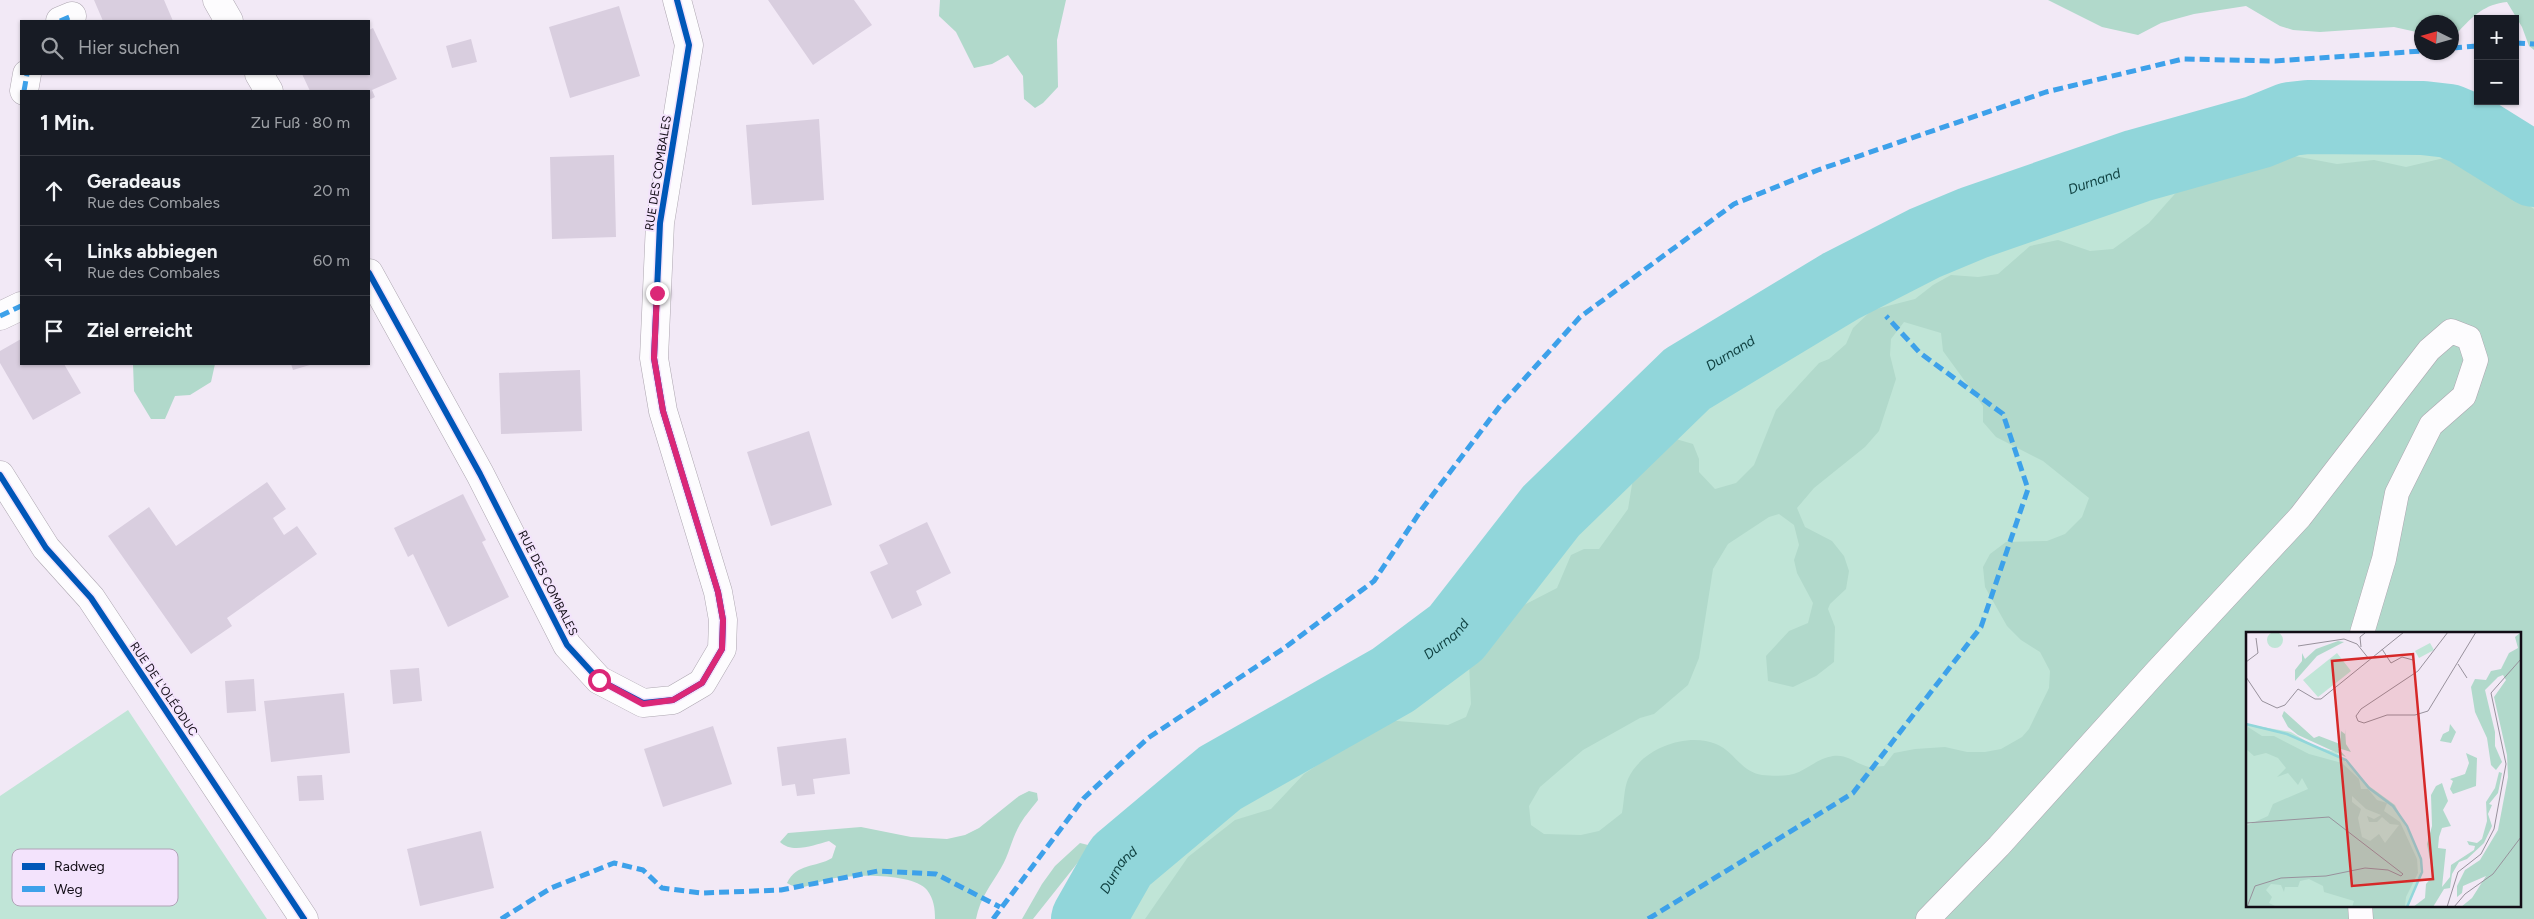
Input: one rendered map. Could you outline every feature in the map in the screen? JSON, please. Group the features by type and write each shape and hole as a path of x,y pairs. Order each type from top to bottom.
{"street":[{"path":"217,0 229,20"},
{"name":"RUE DES COMBALES","path":"370,275 480,474 567,645 599,680 643,704 673,700 702,683 722,649 723,620 718,592 663,411 654,358 660,223 689,45 677,0"},
{"path":"24,90 27,75"},
{"path":"260,75 268,90"},
{"path":"0,316 20,306"},
{"name":"RUE DE L'OLÉODUC","path":"0,475 8,508 90,598 304,919"}],"lane":[{"path":"1928,919 1999,846 2155,673 2300,517 2429,350 2451,331 2469,338 2476,360 2464,396 2432,425 2397,492 2384,558 2362,632"},
{"path":"2360,906 2361,919"}],"green space":[{"path":"940,0 1066,0 1057,40 1058,87 1043,103 1035,108 1024,99 1023,76 1008,55 992,64 974,68 956,32 939,16"},
{"path":"2048,0 2534,0 2534,50 2529,46 2519,22 2519,15 2515,15 2507,2 2492,5 2474,15 2459,31 2459,15 2414,15 2414,31 2394,27 2320,32 2293,30 2280,26 2246,6 2194,14 2161,23 2138,35 2102,27"},
{"path":"2301,102 2500,141 2534,159 2534,919 1070,919 1441,629 1679,359"},
{"path":"2294,156 2337,164 2374,160 2406,167 2444,158 2461,160 2534,209 2534,919 1145,919 1188,857 1235,820 1271,809 1304,774 1331,756 1349,733 1366,723 1385,720 1448,725 1466,717 1471,704 1469,663 1473,643 1495,620 1557,588 1571,555 1584,549 1599,549 1628,509 1636,460 1647,442 1669,437 1693,444 1699,459 1699,472 1715,489 1736,483 1754,465 1776,410 1819,363 1829,359 1846,344 1853,328 1872,310 1915,299 1933,285 1951,275 1978,277 1998,274 2030,246 2058,240 2090,251 2113,249 2149,223 2189,178 2207,170 2248,171","holes":["1904,322 1941,333 1943,351 1983,406 1983,422 1996,437 2043,461 2089,498 2082,517 2065,534 2047,541 2006,542 1990,554 1983,567 1985,587 2007,626 2021,640 2040,652 2050,671 2049,688 2029,729 2022,737 2001,749 1985,752 1967,752 1945,747 1915,749 1894,753 1884,766 1871,767 1864,766 1843,756 1833,756 1820,760 1799,772 1781,776 1762,775 1748,770 1728,751 1716,744 1691,740 1678,742 1654,752 1634,768 1628,779 1622,813 1599,831 1581,835 1544,834 1531,825 1529,806 1540,787 1583,750 1640,718 1654,714 1688,685 1699,658 1713,569 1728,544 1769,517 1779,514 1794,525 1799,545 1794,560 1797,573 1813,603 1808,623 1789,631 1766,656 1768,681 1793,687 1816,676 1834,662 1835,627 1828,609 1830,604 1846,589 1849,571 1844,556 1832,541 1805,527 1797,508 1814,488 1865,447 1879,431 1896,379 1890,355 1891,339"]},
{"path":"133,365 215,365 211,382 190,395 175,396 165,419 151,419 134,391"},
{"path":"128,710 267,919 0,919 0,796"},
{"path":"1029,791 1037,793 1038,800 1018,828 1004,863 983,898 976,919 935,919 934,904 927,890 919,884 894,877 849,876 802,887 792,886 787,883 801,869 832,858 836,846 829,841 803,848 785,846 780,842 788,833 861,827 911,837 947,839 965,835 979,828 1019,796"},
{"path":"1080,843 1088,845 1087,851 1033,919 1022,919 1042,884 1055,866"}],"building":[{"path":"94,0 164,0 173,20 103,20"},
{"path":"768,0 854,0 872,25 813,65"},
{"path":"619,6 640,76 570,98 549,27"},
{"path":"373,28 397,79 372,90 375,97 370,100 370,90 310,90 302,75 370,75 370,30"},
{"path":"471,39 477,62 452,68 446,46"},
{"path":"819,119 824,200 752,205 746,125"},
{"path":"614,155 616,237 552,239 550,157"},
{"path":"20,340 20,365 65,365 81,393 33,420 0,363 0,351"},
{"path":"291,365 310,365 293,370"},
{"path":"580,370 582,431 501,434 499,373"},
{"path":"809,431 832,505 771,526 747,452"},
{"path":"267,482 286,509 273,518 284,535 297,526 317,554 227,618 232,626 191,654 108,536 149,507 176,546"},
{"path":"463,494 486,540 482,542 509,597 448,627 413,554 408,557 394,528"},
{"path":"927,522 951,573 916,591 922,605 892,619 870,572 888,564 879,545"},
{"path":"419,668 422,701 393,704 390,670"},
{"path":"254,679 256,711 227,713 225,681"},
{"path":"344,693 350,753 271,762 264,701"},
{"path":"713,726 732,784 663,807 644,749"},
{"path":"846,738 850,774 813,779 815,794 797,796 795,784 782,786 777,747"},
{"path":"322,775 324,800 299,801 297,776"},
{"path":"481,831 494,888 420,906 407,849"}],"waterway":[{"name":"Durnand","path":"1088,919 1121,861 1220,778 1393,680 1456,633 1551,511 1687,379 1841,286 1925,243 1973,223 2137,166 2258,132 2290,119 2308,117 2423,118 2449,121 2468,129 2534,170"}],"marked path":[{"path":"62,20 72,16"},
{"path":"2519,43 2534,44"},
{"path":"2459,47 2474,46"},
{"path":"993,919 1084,798 1148,738 1283,649 1374,581 1422,509 1500,406 1580,317 1734,204 1818,170 2046,92 2183,59 2275,61 2414,52"},
{"path":"24,90 27,75"},
{"path":"0,316 20,306"},
{"path":"1648,919 1853,793 1981,627 2028,489 2003,414 1920,353 1886,316"},
{"path":"501,919 551,888 614,863 643,870 662,888 701,893 781,890 878,871 936,874 1000,907"}],"cycle path":[{"path":"370,275 480,474 567,645 599,680 643,703 673,700 702,683 722,649 723,620 718,592 663,411 654,358 660,223 689,45 677,0"},
{"path":"0,475 46,548 91,598 304,919"}],"route":[{"path":"599,680 643,704 673,700 702,683 722,649 723,620 718,592 663,411 654,358 657,293"}]}
